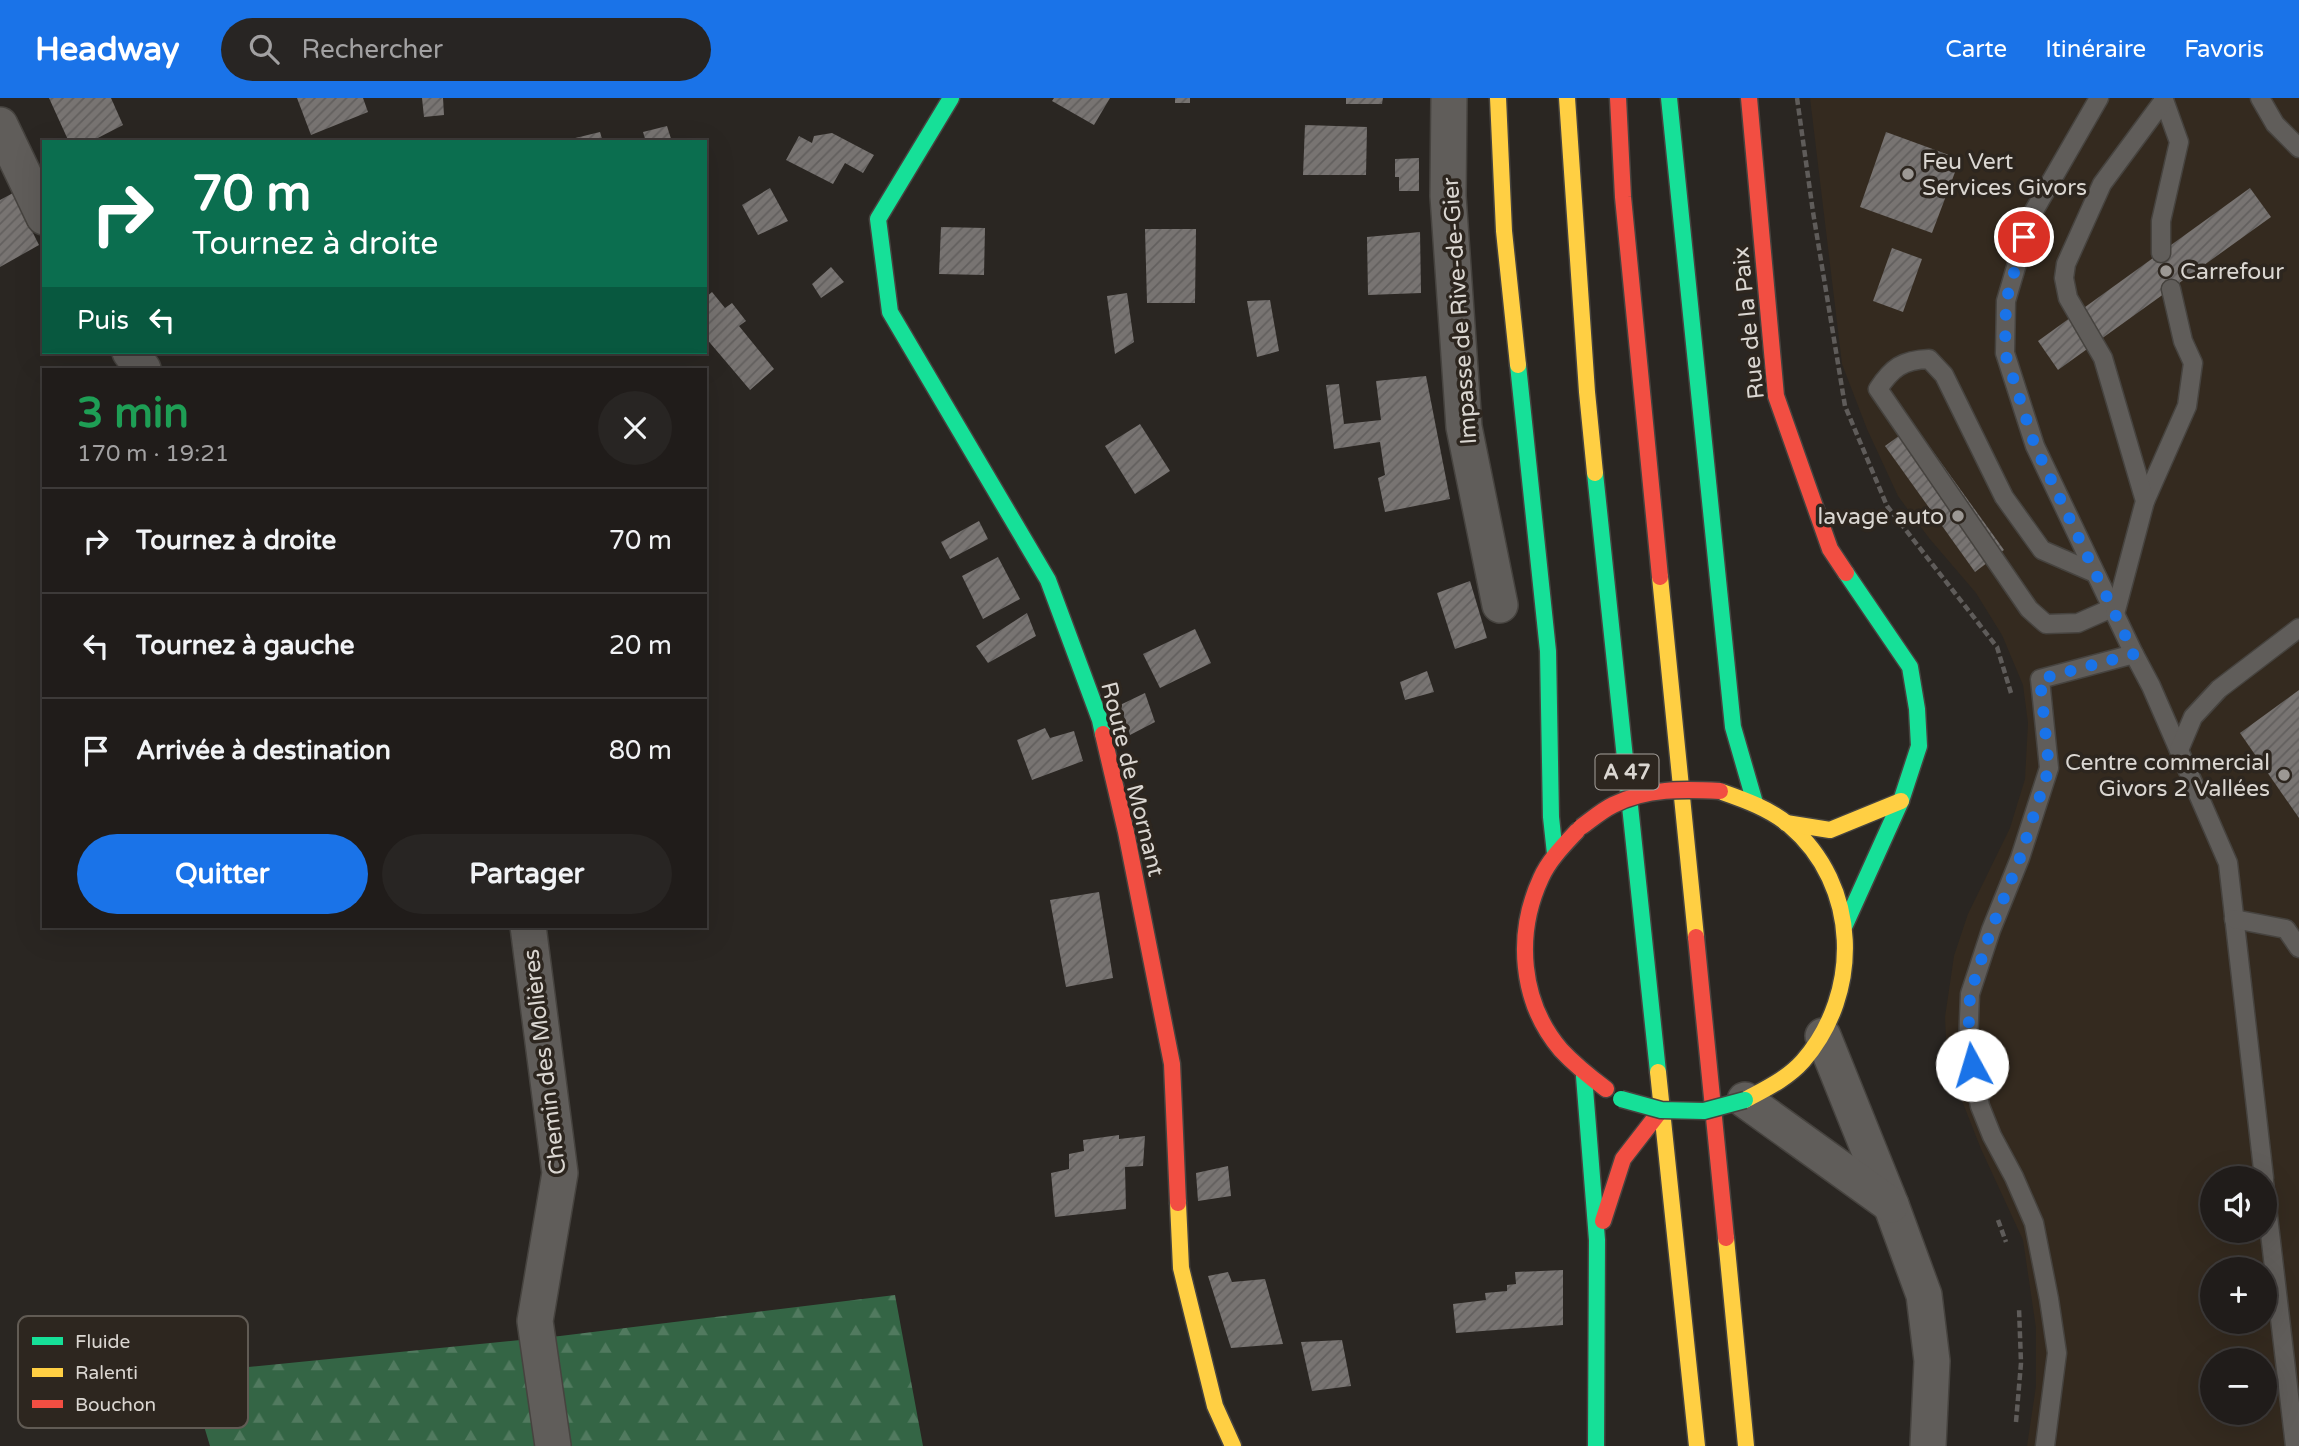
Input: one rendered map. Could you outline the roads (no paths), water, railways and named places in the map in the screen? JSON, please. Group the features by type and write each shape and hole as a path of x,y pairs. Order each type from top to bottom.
{"main road":[{"name":"Route de Mornant","path":"951,98 878,219 890,312 1048,580 1100,720 1126,832 1172,1064 1181,1268 1215,1406 1233,1446"},
{"path":"1498,98 1504,231 1548,651 1551,817 1555,854"},
{"name":"A 47","path":"1567,98 1587,392 1696,1446"},
{"name":"A 47","path":"1618,98 1624,211 1746,1446"},
{"path":"1669,98 1733,727 1755,803"},
{"name":"Rue de la Paix","path":"1749,98 1776,396 1830,549 1910,667 1917,709 1919,746 1901,801 1845,925"},
{"path":"1683,788 1720,792 1755,803 1786,823 1813,849 1832,881 1840,902 1847,948 1841,993 1823,1036 1801,1062 1776,1084 1745,1100 1704,1111 1661,1110 1621,1098 1584,1076 1555,1045 1540,1020 1530,993 1524,964 1525,935 1530,906 1540,879 1555,854 1581,827 1612,806 1646,793 1683,788"},
{"path":"1786,823 1830,830 1901,801"},
{"path":"1584,1076 1597,1240 1596,1446"},
{"path":"1597,1240 1623,1159 1661,1110"}],"street":[{"name":"Impasse de Rive-de-Gier","path":"1449,98 1448,196 1464,427 1500,605"},
{"path":"0,125 42,213"},
{"path":"132,354 142,368"},
{"name":"Chemin des Molières","path":"528,928 560,1173 534,1321 553,1446"},
{"path":"1823,1036 1924,1295 1932,1361 1928,1446"},
{"path":"1745,1100 1891,1205"}],"lane":[{"path":"2099,98 2031,216 2006,301 2005,353 2035,446 2151,686 2228,863 2262,1166"},
{"path":"2260,98 2275,124 2299,148"},
{"path":"2161,253 2161,221 2179,142 2163,99"},
{"path":"2145,502 2103,358 2068,298 2064,278 2066,264 2096,194 2163,99"},
{"path":"2113,611 2145,502 2187,406 2193,363 2183,341 2171,289"},
{"path":"2095,573 2042,550 2004,497 1944,374 1929,359 1911,360 1889,372 1878,390 2029,609 2046,624 2078,623 2113,611"},
{"path":"2179,750 2193,717 2219,689 2299,628"},
{"path":"2045,1446 2057,1353 2049,1299 2034,1223 1980,1106 1968,1044 1970,994 1991,930 2020,858 2049,768 2040,679 2134,654"},
{"path":"2234,919 2286,929 2299,948"},
{"path":"2271,1243 2295,1446"}],"place":[{"name":"Feu Vert Services Givors","path":"1908,174"},
{"name":"Carrefour","path":"2166,271"},
{"name":"lavage auto","path":"1958,516"},
{"name":"Centre commercial Givors 2 Vallées","path":"2284,775"}]}
